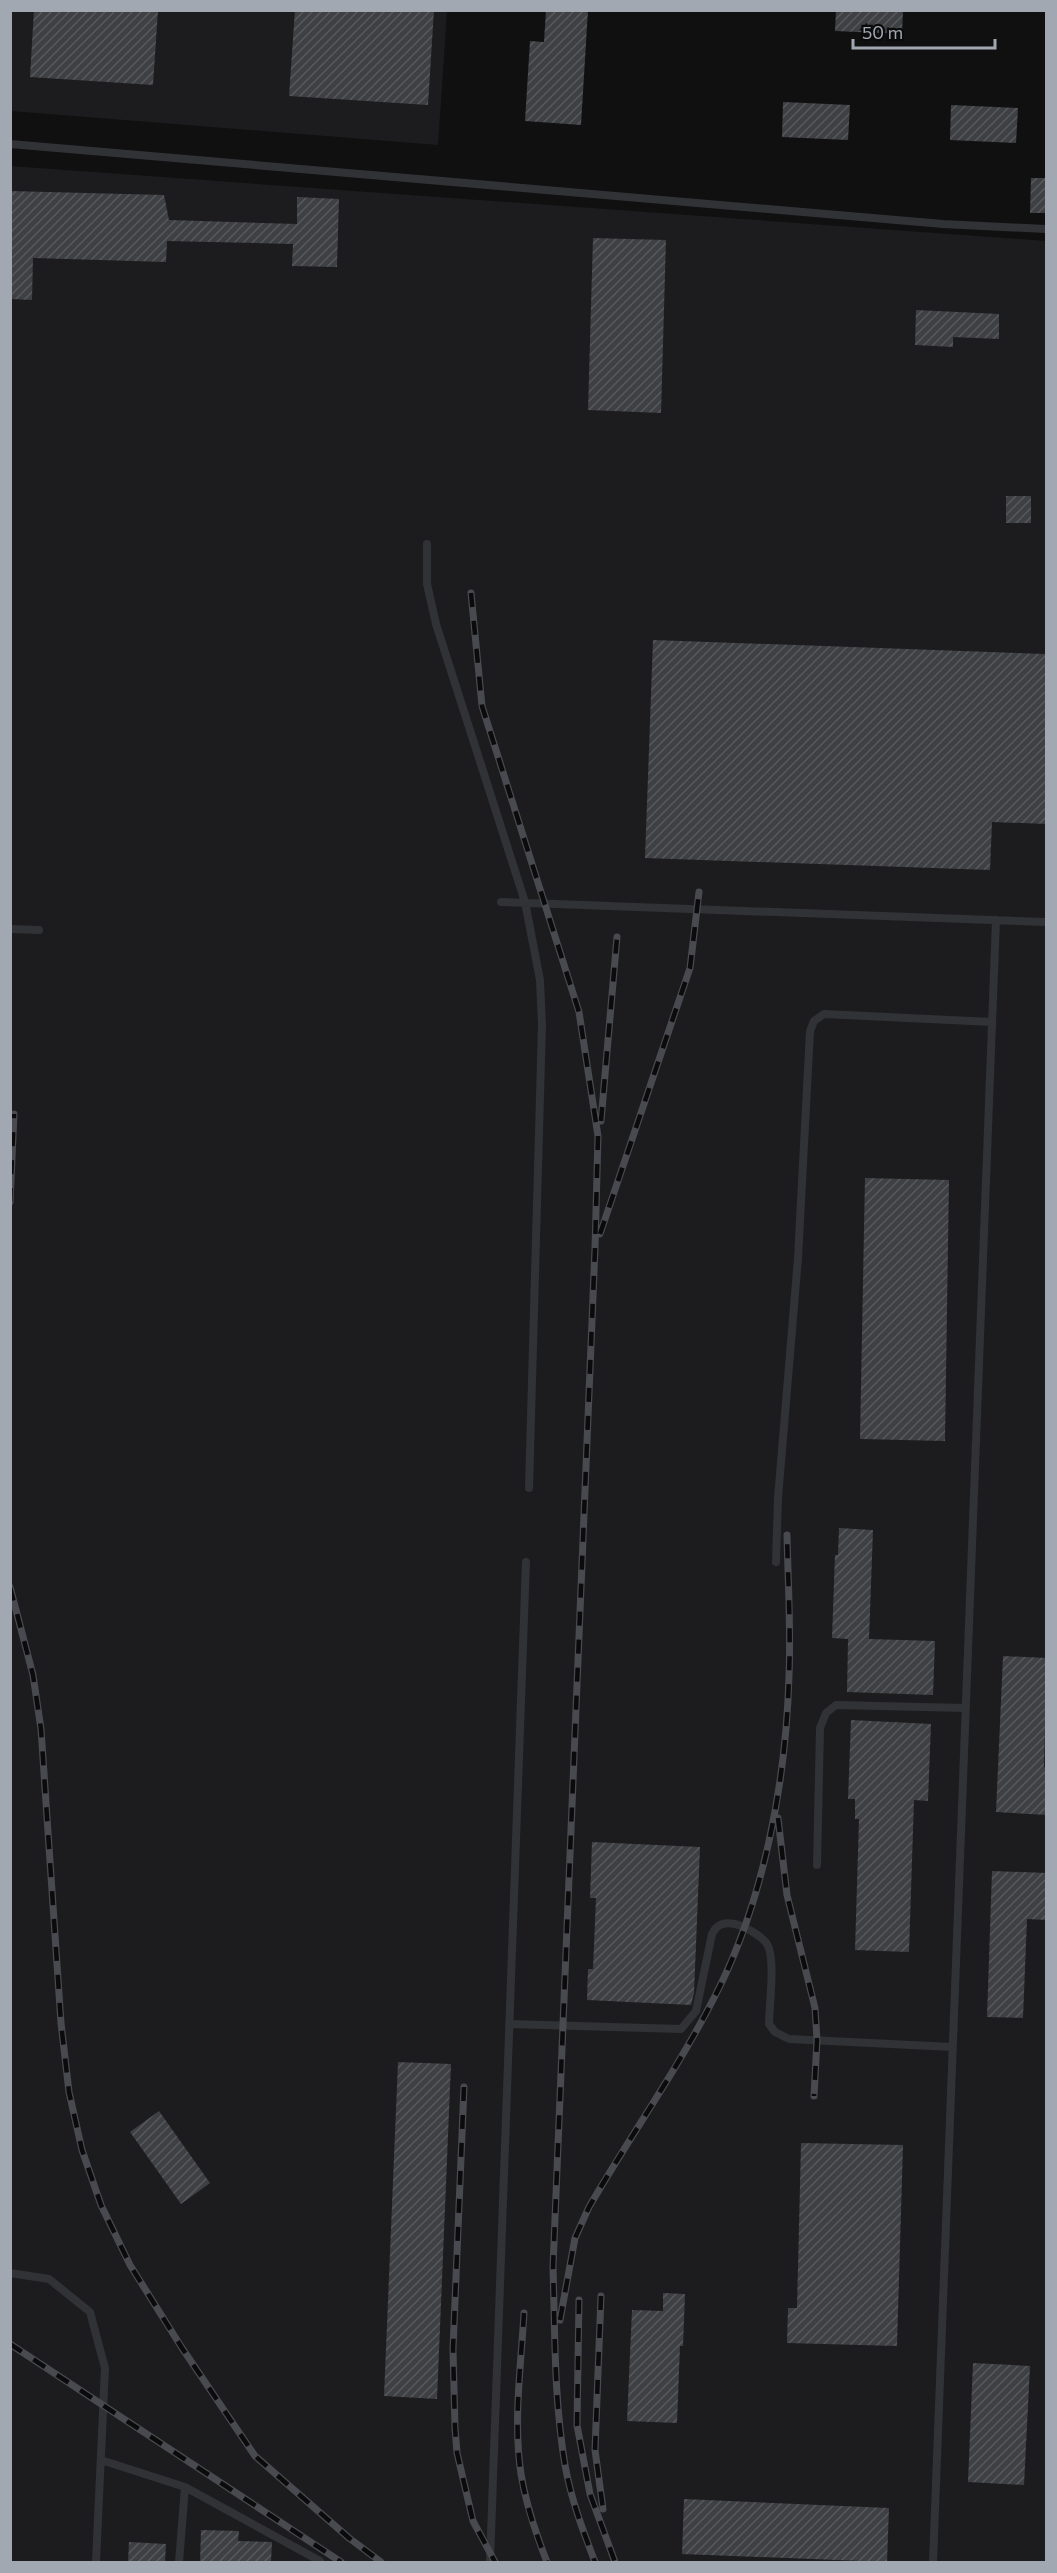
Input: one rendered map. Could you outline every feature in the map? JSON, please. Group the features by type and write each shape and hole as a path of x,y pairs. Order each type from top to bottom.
{"lane":[{"path":"10,144 932,223 1047,229"},
{"path":"427,544 427,584 436,624 525,902 536,951 542,1024 529,1488"},
{"path":"501,902 1047,922"},
{"path":"933,2562 996,920"},
{"path":"10,929 39,930"},
{"path":"777,1562 778,1498 798,1258 810,1031 814,1021 824,1014 992,1022"},
{"path":"490,2562 526,1562"},
{"path":"817,1865 820,1728 826,1713 836,1706 966,1708"},
{"path":"509,2024 681,2029 696,2011 712,1934 715,1927 722,1923 744,1928 767,1943 771,1957 769,2024 775,2032 789,2039 952,2047"},
{"path":"10,2273 49,2279 90,2312 105,2368 96,2562"},
{"path":"101,2460 185,2487 320,2561"},
{"path":"179,2562 185,2487"}],"shaded area":[{"path":"10,11 447,11 438,145 11,111"},
{"path":"10,166 1046,241 1046,2562 11,2562"}],"building":[{"path":"34,10 158,10 153,85 30,77"},
{"path":"295,10 434,10 428,105 289,96"},
{"path":"546,10 588,10 581,125 525,121 530,41 544,42"},
{"path":"836,10 903,10 902,34 835,31"},
{"path":"783,102 850,105 848,140 782,137"},
{"path":"951,105 1018,108 1016,143 950,140"},
{"path":"1031,178 1047,178 1047,213 1030,213"},
{"path":"10,191 164,195 169,220 297,224 297,197 339,199 337,267 292,266 293,244 167,241 166,262 33,258 32,300 10,299"},
{"path":"593,238 666,240 661,413 588,410"},
{"path":"916,310 999,314 999,339 953,337 953,347 915,345"},
{"path":"1006,496 1031,496 1031,523 1006,523"},
{"path":"653,640 1047,654 1047,824 992,822 990,870 645,858"},
{"path":"865,1178 949,1180 945,1441 860,1439"},
{"path":"839,1528 873,1530 869,1639 935,1641 933,1695 847,1692 848,1639 832,1638 835,1555 838,1555"},
{"path":"1003,1656 1047,1658 1044,1767 1047,1768 1047,1815 996,1812"},
{"path":"851,1720 931,1724 928,1801 914,1800 909,1952 855,1950 859,1819 855,1819 855,1799 848,1799"},
{"path":"592,1842 700,1847 694,1993 691,2005 587,2000 588,1969 593,1969 596,1898 590,1898"},
{"path":"992,1871 1047,1873 1047,1920 1027,1919 1023,2018 987,2017"},
{"path":"398,2062 451,2064 437,2399 384,2396"},
{"path":"159,2111 210,2183 181,2204 130,2132"},
{"path":"801,2143 903,2145 897,2346 787,2343 788,2308 797,2308"},
{"path":"663,2293 685,2294 677,2423 627,2421 632,2310 663,2311"},
{"path":"973,2363 1030,2366 1024,2485 968,2482"},
{"path":"684,2499 889,2508 887,2562 682,2554"},
{"path":"201,2530 239,2531 238,2541 272,2542 271,2562 200,2562"},
{"path":"129,2542 166,2544 165,2562 128,2562"}],"railway":[{"path":"471,593 482,706 579,1012 598,1136 553,2267 561,2441 571,2490 595,2562"},
{"path":"600,1234 690,968 699,892"},
{"path":"601,1121 617,937"},
{"path":"10,1202 14,1114"},
{"path":"560,2320 575,2238 589,2207 701,2023 732,1959 759,1881 777,1799 787,1716 790,1641 787,1535"},
{"path":"10,1587 33,1675 41,1729 61,2023 69,2092 82,2150 101,2205 130,2265 182,2348 255,2456 349,2538 381,2562"},
{"path":"778,1818 787,1895 815,2008 817,2040 814,2096"},
{"path":"464,2087 453,2349 455,2428 457,2453 473,2521 495,2562"},
{"path":"601,2296 595,2450 603,2509"},
{"path":"579,2300 577,2425 590,2494 615,2562"},
{"path":"524,2313 518,2394 519,2454 523,2486 535,2530 547,2562"},
{"path":"10,2344 341,2562"}]}
